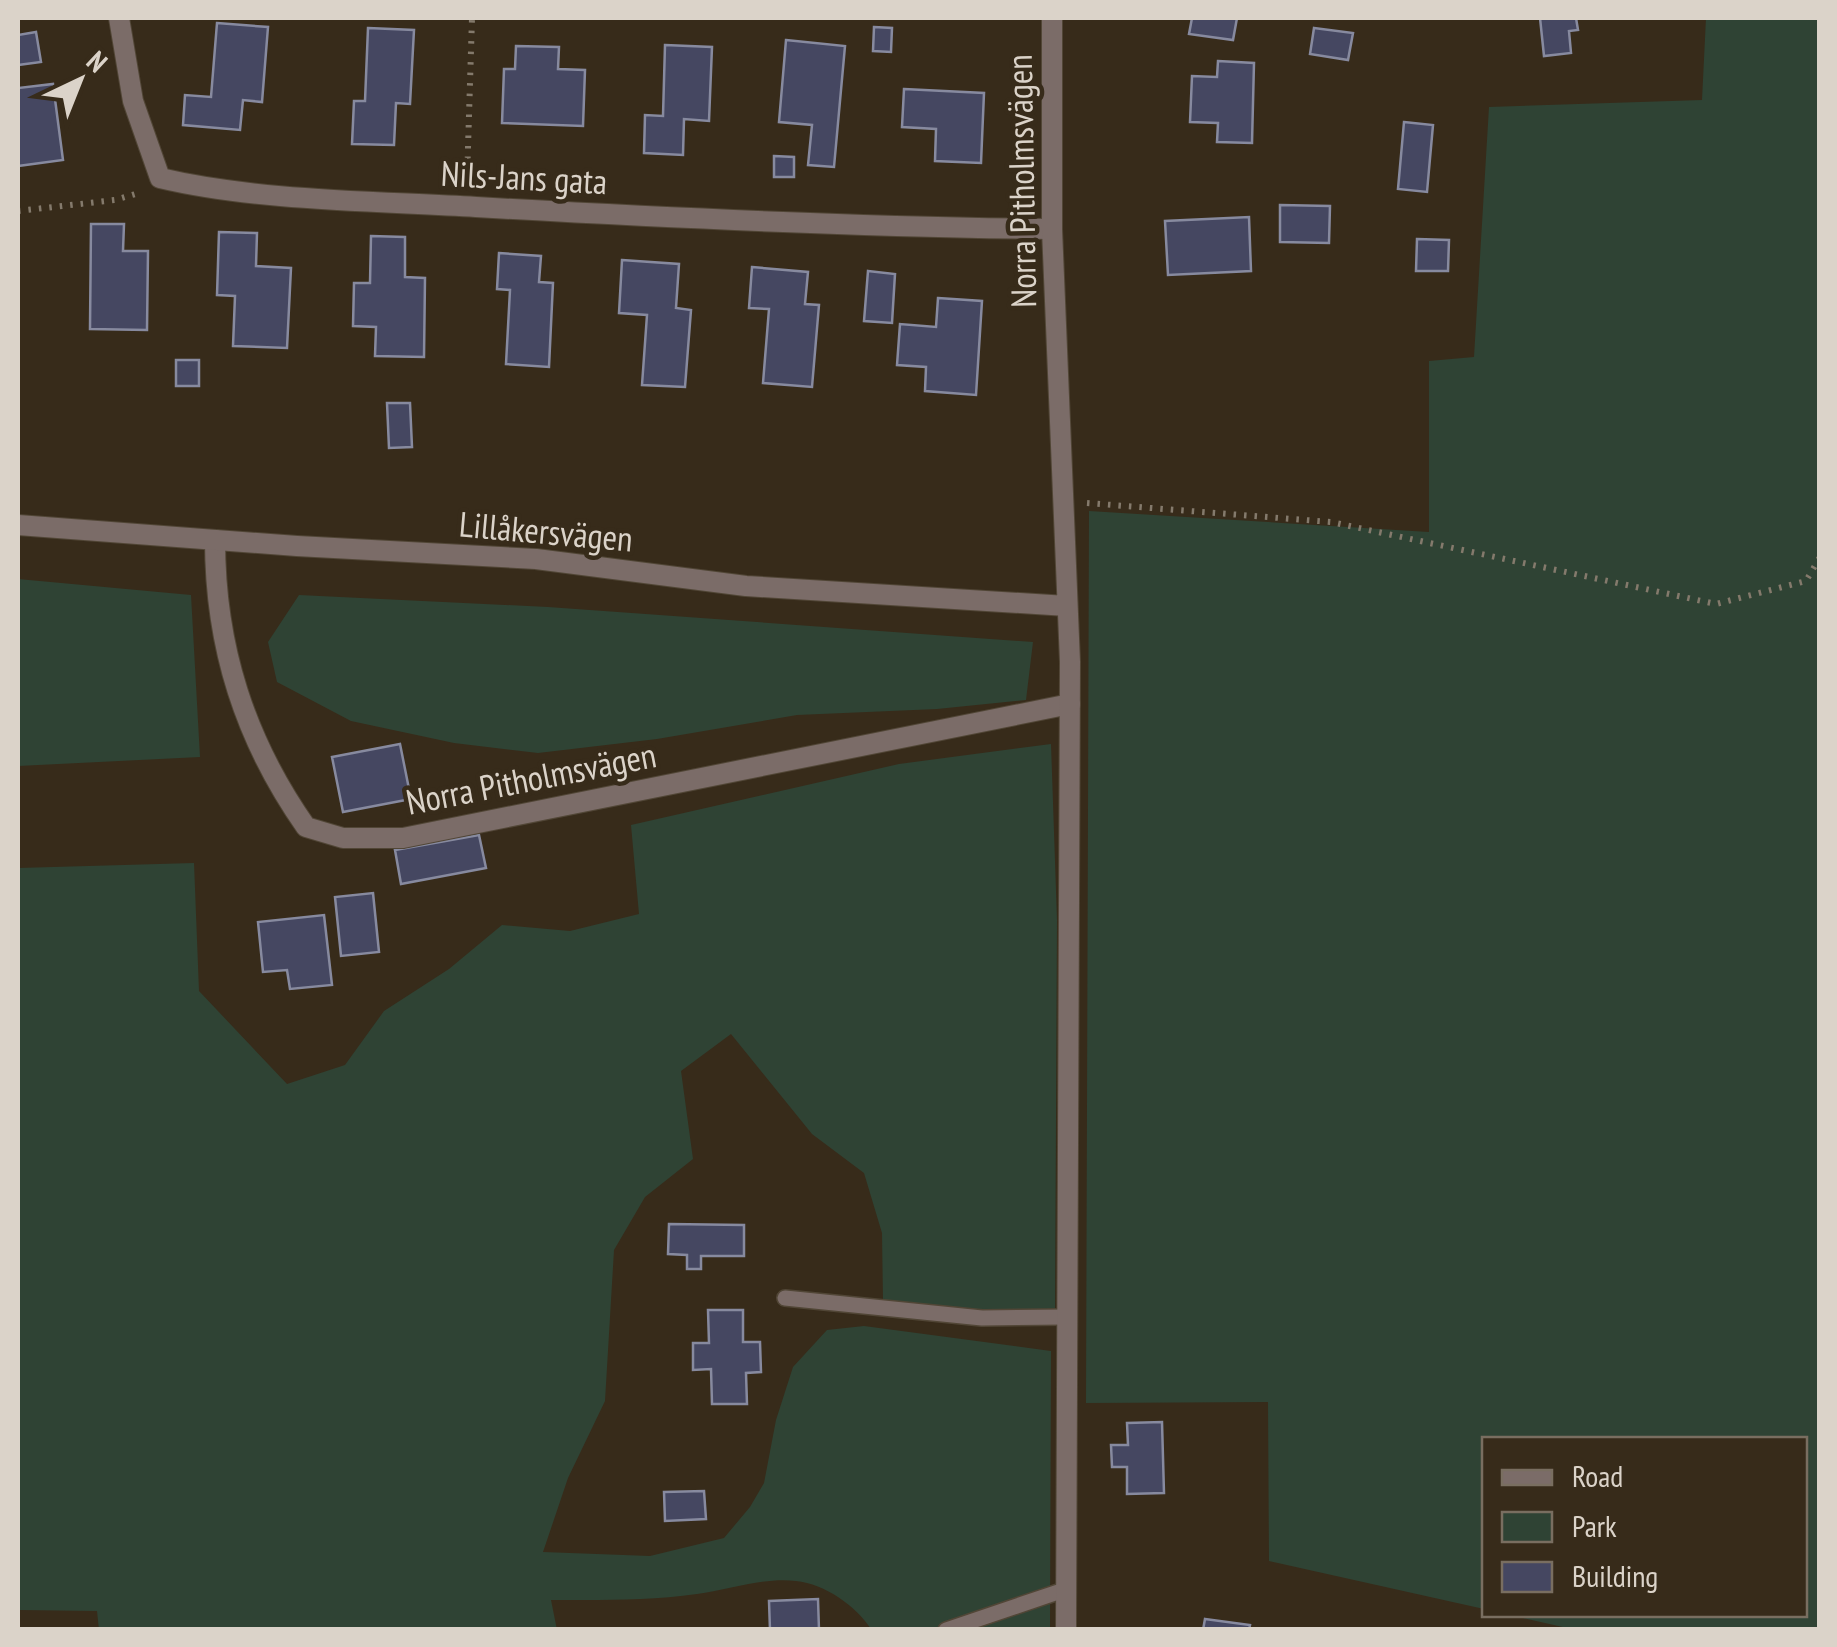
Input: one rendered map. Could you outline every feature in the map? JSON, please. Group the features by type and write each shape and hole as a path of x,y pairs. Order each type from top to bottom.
{"street":[{"path":"119,18 133,102 160,178"},
{"name":"Norra Pitholmsvägen","path":"1052,18 1052,230 1070,704 1066,1630"},
{"name":"Nils-Jans gata","path":"160,178 190,185 324,198 762,224 1052,230"},
{"name":"Lillåkersvägen","path":"18,525 536,559 746,586 1067,606"},
{"name":"Norra Pitholmsvägen","path":"215,540 215,592 228,657 260,753 306,827 343,838 402,838 1070,704"}],"lane":[{"path":"785,1298 982,1318 1066,1317"},
{"path":"946,1630 1066,1589"}],"path":[{"path":"463,206 472,18"},
{"path":"18,211 131,197 160,178"},
{"path":"1063,501 1330,522 1716,604 1806,581 1820,558"}],"green space":[{"path":"1706,18 1819,18 1819,1629 1576,1630 1518,1617 1807,1617 1807,1437 1482,1437 1482,1609 1269,1561 1268,1402 1086,1403 1089,511 1429,532 1429,361 1474,357 1489,107 1702,100"},
{"path":"18,579 191,595 200,757 18,766"},
{"path":"299,595 548,607 1033,642 1026,700 937,709 797,715 657,739 538,753 454,743 351,721 277,682 268,642"},
{"path":"1051,744 1057,920 1055,1319 883,1301 882,1233 864,1173 812,1134 731,1034 681,1071 693,1159 645,1197 614,1250 605,1401 568,1478 543,1552 650,1556 724,1538 764,1483 776,1420 793,1367 827,1330 864,1326 1051,1351 1050,1629 871,1629 848,1604 829,1591 784,1580 661,1598 551,1600 557,1630 99,1630 97,1611 18,1610 18,868 194,863 199,991 287,1084 345,1065 384,1011 449,969 502,925 570,931 639,914 631,825 899,764"}],"building":[{"path":"1192,18 1237,18 1233,40 1189,34"},
{"path":"1540,18 1576,18 1578,30 1569,31 1571,53 1544,56"},
{"path":"217,23 268,27 262,102 243,100 240,130 183,125 185,95 211,97"},
{"path":"874,27 892,28 891,52 873,51"},
{"path":"368,28 414,30 410,104 396,103 394,145 352,144 354,101 365,101"},
{"path":"1314,28 1353,33 1348,60 1310,54"},
{"path":"36,32 41,62 18,65 18,35"},
{"path":"786,40 845,46 834,167 808,165 812,125 779,122"},
{"path":"665,45 712,47 709,121 684,119 683,155 644,153 645,115 663,116"},
{"path":"516,46 559,47 558,69 585,70 583,126 502,123 504,69 515,69"},
{"path":"1218,61 1254,63 1252,143 1217,142 1218,123 1190,122 1192,76 1217,77"},
{"path":"53,84 63,160 18,166 18,88"},
{"path":"904,89 984,93 981,163 935,161 936,129 902,127"},
{"path":"1404,122 1433,125 1427,192 1398,189"},
{"path":"774,156 794,157 794,177 774,177"},
{"path":"1280,205 1330,206 1329,243 1280,242"},
{"path":"1249,217 1251,271 1168,275 1165,221"},
{"path":"91,224 124,224 123,251 148,251 147,330 90,329"},
{"path":"219,232 257,233 256,266 291,268 287,348 233,346 235,296 217,295"},
{"path":"371,236 405,237 405,277 425,278 424,357 375,356 376,327 353,326 354,283 370,283"},
{"path":"1417,239 1449,240 1448,271 1416,271"},
{"path":"499,253 541,256 539,282 553,283 549,367 506,364 510,290 497,289"},
{"path":"622,260 679,264 676,308 691,310 685,387 642,385 647,315 619,313"},
{"path":"752,267 808,272 805,304 819,305 812,387 763,383 769,309 749,308"},
{"path":"868,271 895,274 892,323 864,321"},
{"path":"938,298 982,301 976,395 925,391 926,367 897,365 900,324 936,327"},
{"path":"176,360 199,360 199,386 176,386"},
{"path":"387,403 410,403 412,447 389,448"},
{"path":"400,744 411,799 343,812 332,757"},
{"path":"479,835 486,868 401,884 395,850"},
{"path":"373,893 379,952 341,956 335,897"},
{"path":"324,915 332,985 290,989 287,970 263,972 258,922"},
{"path":"669,1224 744,1225 744,1256 701,1256 701,1269 687,1269 687,1255 668,1254"},
{"path":"708,1310 743,1310 743,1342 760,1342 761,1372 746,1373 747,1404 712,1404 711,1369 693,1370 693,1343 709,1343"},
{"path":"1162,1422 1164,1493 1127,1494 1127,1467 1112,1467 1111,1445 1128,1445 1127,1423"},
{"path":"704,1491 706,1519 665,1521 664,1492"},
{"path":"818,1599 819,1630 770,1630 769,1601"},
{"path":"1205,1619 1250,1625 1249,1630 1203,1630"}]}
